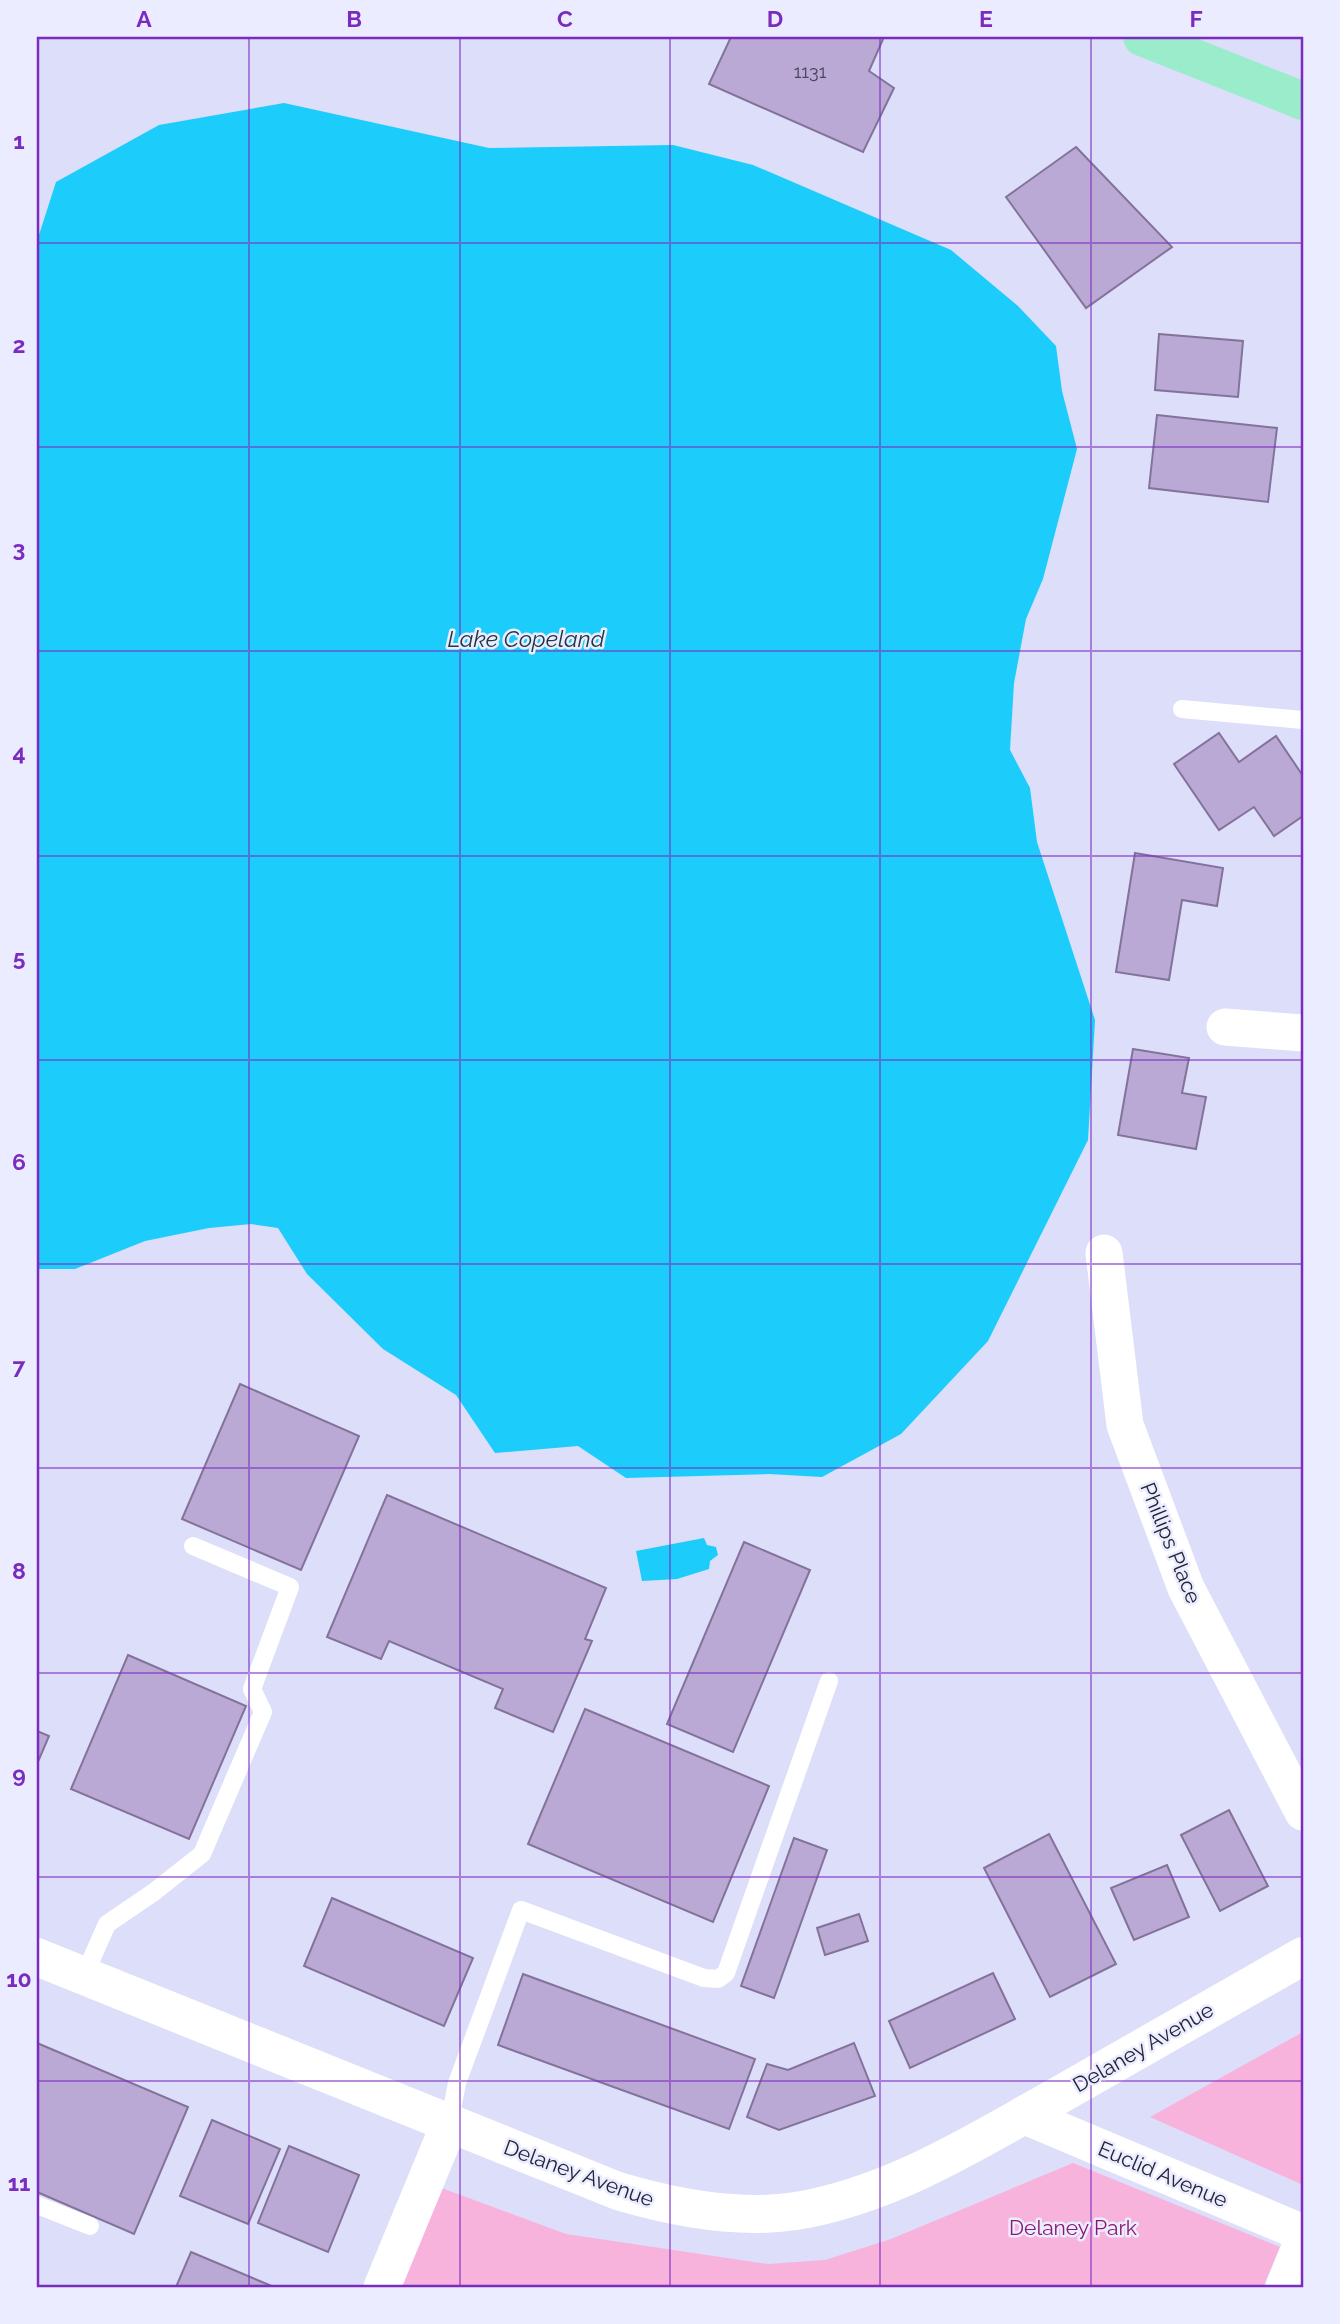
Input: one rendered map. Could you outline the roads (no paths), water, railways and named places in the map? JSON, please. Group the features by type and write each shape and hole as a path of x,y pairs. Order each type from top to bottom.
{"main road":[{"path":"1142,37 1303,101"}],"street":[{"path":"1225,1027 1303,1033"},
{"name":"Phillips Place","path":"1104,1253 1125,1425 1186,1588 1303,1812"},
{"name":"Delaney Avenue","path":"37,1957 590,2181 646,2200 707,2211 768,2213 826,2205 893,2183 1023,2115 1303,1956"},
{"name":"Euclid Avenue","path":"1023,2115 1303,2233"},
{"path":"382,2287 449,2125"},
{"path":"1284,2287 1303,2240"}],"lane":[{"path":"1182,709 1303,720"},
{"path":"84,1976 107,1924 154,1892 202,1854 263,1712 252,1689 290,1587 193,1546"},
{"path":"449,2125 457,2083 521,1910 704,1978 718,1979 726,1973 829,1681"},
{"path":"37,2205 90,2226"}],"water":[{"name":"Lake Copeland","path":"284,103 489,148 673,145 753,165 951,250 1018,306 1056,346 1062,391 1077,449 1043,579 1026,619 1014,683 1010,750 1030,788 1037,842 1095,1020 1088,1140 988,1341 901,1434 822,1477 769,1474 626,1478 578,1446 495,1453 456,1395 383,1349 307,1274 278,1228 251,1224 209,1228 145,1241 75,1269 37,1269 37,241 56,182 159,125"},
{"path":"704,1538 707,1545 716,1547 718,1555 710,1561 709,1569 677,1579 642,1581 636,1551"}],"park label":[{"name":"Delaney Park","path":"1073,2227"}]}
